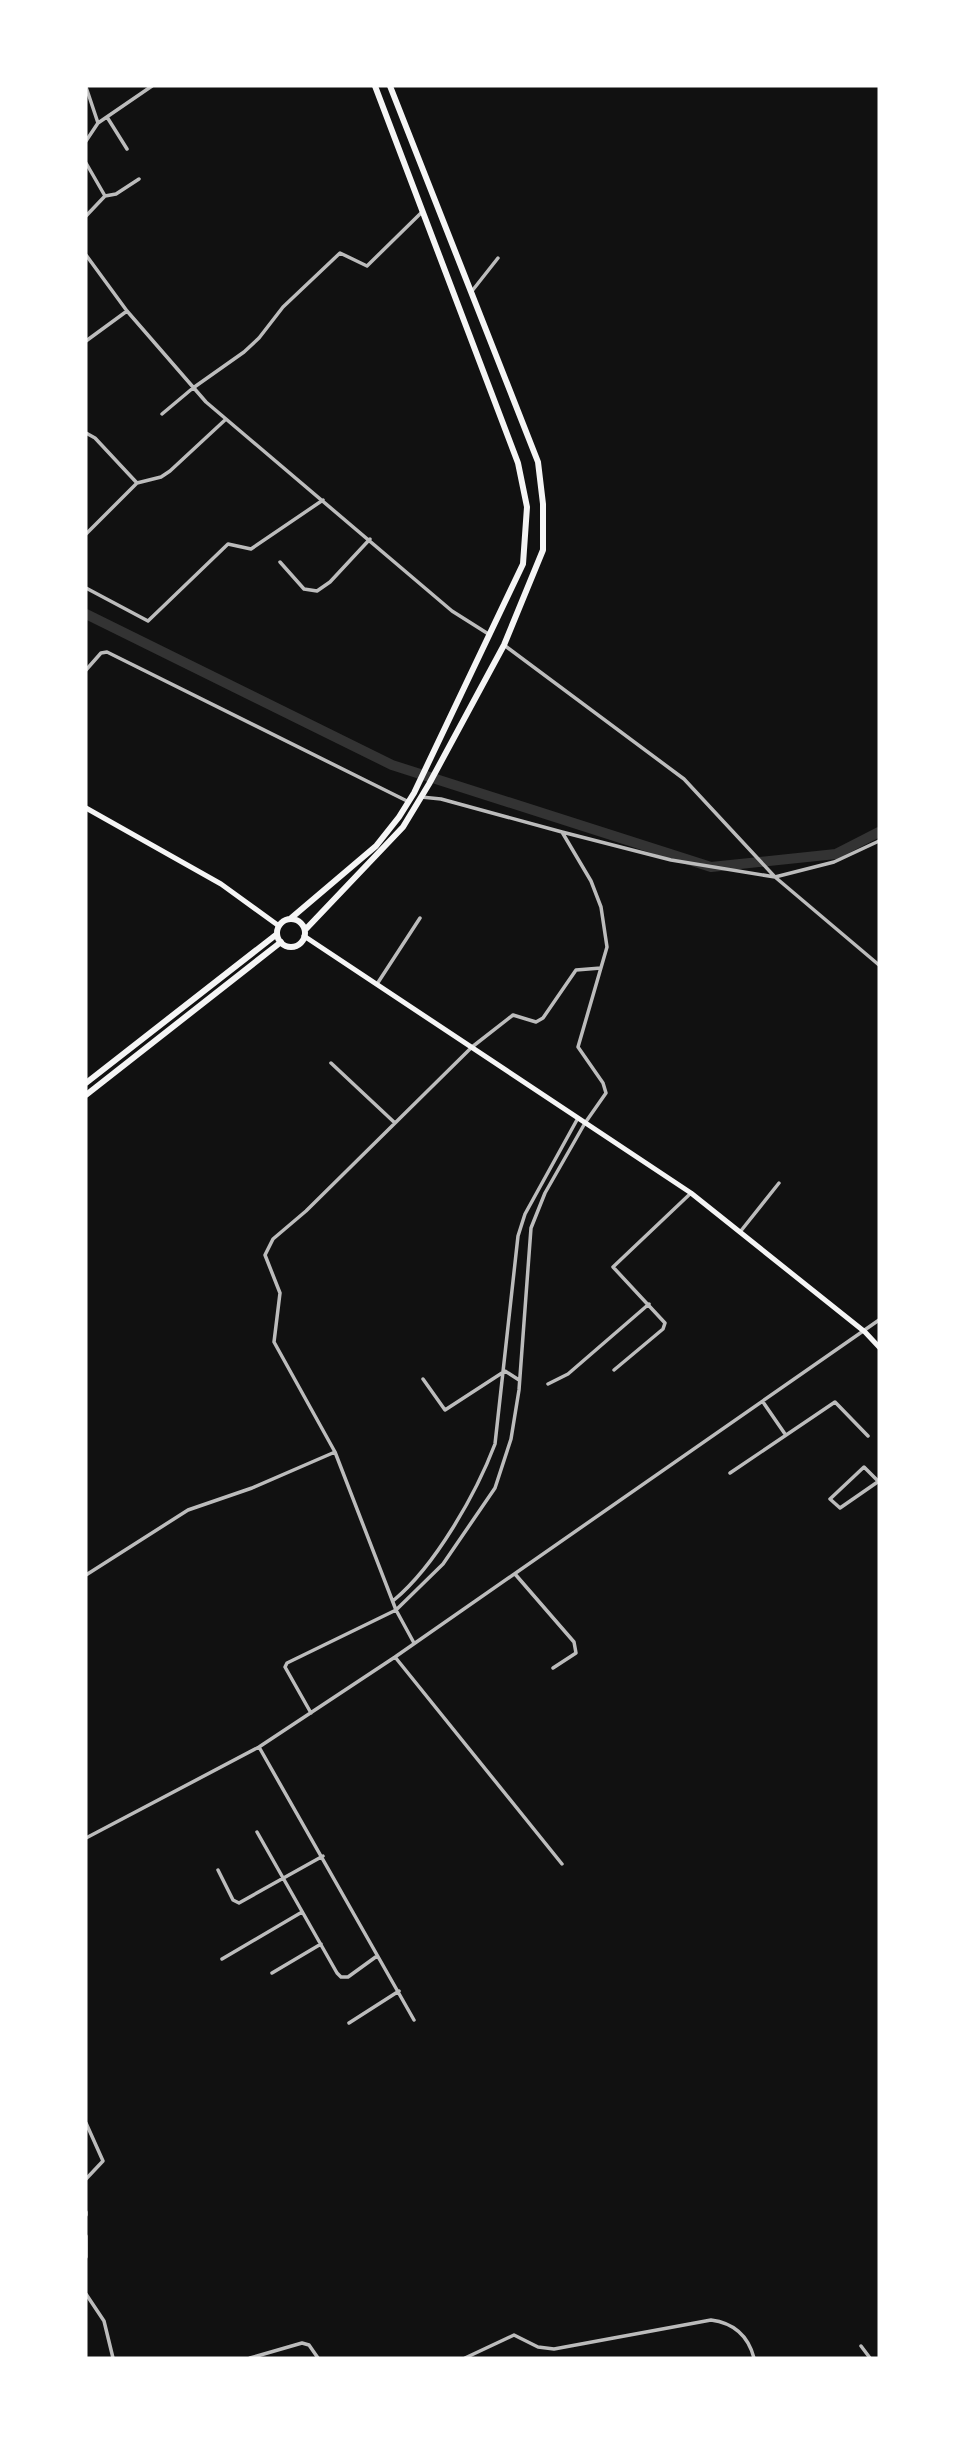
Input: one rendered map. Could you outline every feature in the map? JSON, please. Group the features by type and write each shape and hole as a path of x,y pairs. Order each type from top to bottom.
{"main road":[{"path":"86,1083 277,934 279,926 385,837 414,793 523,564 527,507 518,463 375,86"},
{"path":"86,1095 281,942 297,945 304,933 388,845 437,770 504,645 542,550 543,504 538,462 390,86"},
{"path":"417,195 431,190"},
{"path":"488,379 502,373"},
{"path":"526,550 542,550"},
{"path":"439,737 452,743"},
{"path":"86,808 221,884 279,926"},
{"path":"290,919 299,921 304,933 377,984 691,1194 879,1346"},
{"path":"277,934 281,942"}],"street":[{"path":"86,141 99,123 152,86"},
{"path":"86,87 99,123"},
{"path":"107,117 127,149"},
{"path":"86,163 105,196"},
{"path":"86,216 105,196 116,194 139,180"},
{"path":"162,414 252,345 283,307 340,253 367,266 422,212"},
{"path":"86,255 127,311 193,388 452,611 490,635"},
{"path":"470,292 498,258"},
{"path":"86,341 127,311"},
{"path":"86,534 137,483 161,477 170,471 226,419"},
{"path":"86,433 137,483"},
{"path":"86,588 148,621 228,544 251,549 323,500"},
{"path":"280,562 304,589 317,591 337,576 370,539"},
{"path":"504,645 684,779 775,877 879,965"},
{"path":"86,670 101,653 107,652 409,802"},
{"path":"423,794 671,860 775,877 834,862 879,841"},
{"path":"311,1713 285,1665 298,1655 396,1610 443,1564 495,1488 511,1439 525,1333 531,1228 545,1193 585,1123 606,1093 603,1083 578,1047 607,947 601,907 591,881 562,832"},
{"path":"377,984 420,918"},
{"path":"414,1643 396,1610 335,1452 274,1342 280,1293 265,1255 273,1239 306,1211 472,1047 513,1015 536,1022 542,1018 576,970 601,968"},
{"path":"331,1063 395,1123"},
{"path":"394,1601 434,1558 488,1463 499,1428 510,1289 518,1236 525,1214 578,1118"},
{"path":"738,1234 779,1183"},
{"path":"614,1370 663,1329 665,1323 660,1314 613,1267 691,1194"},
{"path":"548,1384 568,1374 649,1304"},
{"path":"86,1838 259,1747 395,1657 879,1320"},
{"path":"505,1371 519,1380"},
{"path":"423,1379 445,1410 505,1371"},
{"path":"763,1402 785,1434"},
{"path":"730,1473 835,1402 868,1436"},
{"path":"86,1575 188,1510 252,1488 335,1452"},
{"path":"864,1467 878,1481 840,1508 830,1499 864,1467"},
{"path":"515,1574 575,1642 576,1653 553,1668"},
{"path":"395,1657 562,1864"},
{"path":"259,1747 414,2020"},
{"path":"257,1832 341,1978 348,1977 377,1956"},
{"path":"218,1870 237,1903 323,1856"},
{"path":"222,1959 302,1912"},
{"path":"272,1973 321,1944"},
{"path":"349,2023 399,1991"},
{"path":"86,2123 103,2161 86,2179"},
{"path":"86,2236 86,2257"},
{"path":"86,2294 104,2321 113,2358"},
{"path":"465,2358 514,2335 538,2347 554,2349 711,2320 735,2326 745,2337 754,2358"},
{"path":"250,2358 302,2343 309,2346 318,2358"},
{"path":"861,2346 870,2358"}],"waterway":[{"path":"86,614 392,765 711,867 836,854 879,832"}]}
